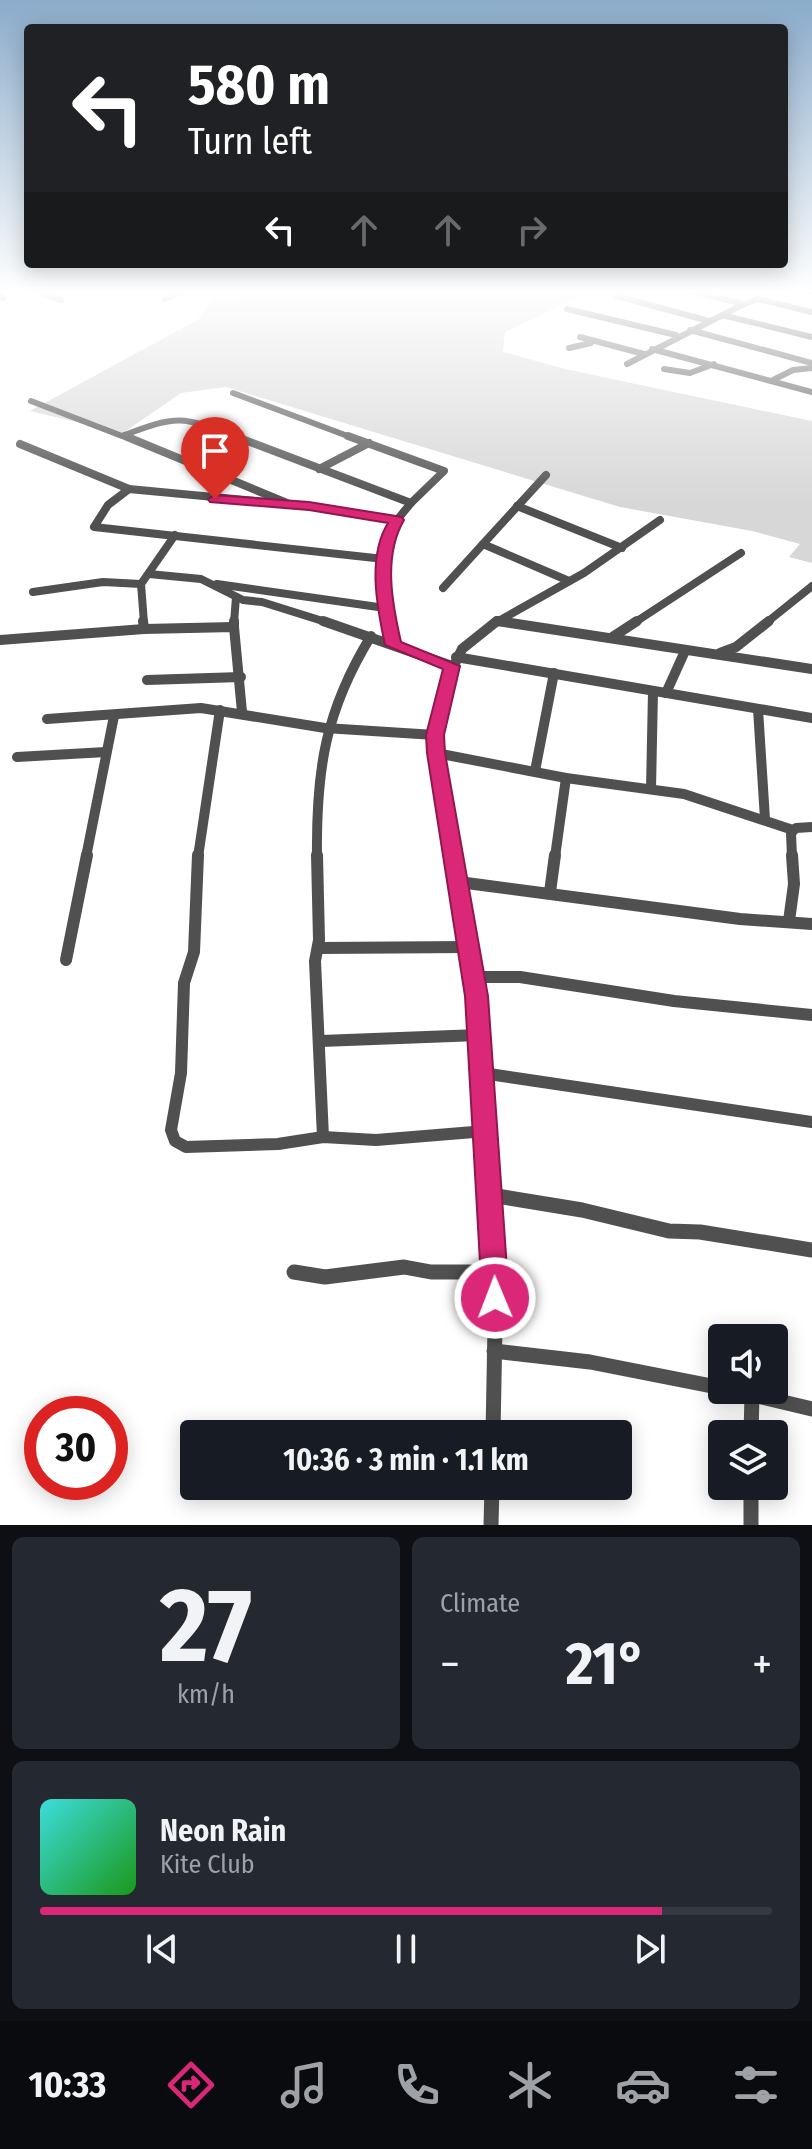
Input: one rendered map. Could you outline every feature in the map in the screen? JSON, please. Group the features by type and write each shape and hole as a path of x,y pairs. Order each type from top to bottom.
{"street":[{"path":"627,364 632,361"},
{"path":"702,361 812,392"},
{"path":"664,369 690,373 714,364"},
{"path":"778,383 773,380 786,372 812,366"},
{"path":"233,393 444,471 411,503 387,536 385,608 393,645"},
{"path":"31,401 125,436 292,506"},
{"path":"125,436 164,419 189,420 411,503"},
{"path":"319,469 369,443"},
{"path":"20,444 129,489 397,520"},
{"path":"443,588 546,475"},
{"path":"129,489 108,505 94,527 384,559"},
{"path":"517,506 622,548"},
{"path":"493,1420 496,1272 479,1035 469,947 435,735 454,662 497,621 569,581 660,520"},
{"path":"144,629 141,584 175,535"},
{"path":"483,544 569,581"},
{"path":"611,638 741,553"},
{"path":"149,574 201,579 236,597 262,602 454,662 554,673 812,718"},
{"path":"33,592 103,582 141,584"},
{"path":"211,584 267,589 385,608"},
{"path":"718,653 736,647 812,586"},
{"path":"262,602 267,589"},
{"path":"236,597 234,627 242,712"},
{"path":"497,621 812,669"},
{"path":"0,640 144,629 234,627"},
{"path":"323,1137 315,961 318,948 317,771 325,728 354,660 371,636"},
{"path":"666,693 685,651"},
{"path":"535,771 554,673"},
{"path":"147,680 241,677"},
{"path":"651,789 653,691"},
{"path":"47,719 197,708 242,712 325,728 435,735"},
{"path":"758,709 765,819"},
{"path":"220,710 198,858 194,952 184,983 186,1011 173,1137 186,1147 278,1144 323,1137 376,1140 486,1131"},
{"path":"66,960 114,716"},
{"path":"17,757 106,752"},
{"path":"436,753 566,778 684,794 793,830 812,827"},
{"path":"550,892 566,778"},
{"path":"789,921 793,830"},
{"path":"459,882 740,919 812,924"},
{"path":"318,948 469,947"},
{"path":"472,977 520,977 674,1001 812,1015"},
{"path":"321,1041 479,1035"},
{"path":"482,1073 812,1122"},
{"path":"491,1195 582,1210 669,1231 700,1232 812,1250"},
{"path":"294,1272 325,1277 404,1267 431,1272 496,1272"},
{"path":"494,1351 590,1362 708,1385"},
{"path":"788,1403 812,1409"},
{"path":"491,1525 492,1500"},
{"path":"751,1500 751,1525"}],"shaded area":[{"path":"122,361 536,361 812,421 812,563 789,557 800,544 752,531 620,507 226,387 181,393 123,433 30,411"}],"route":[{"path":"215,499 309,506 397,520 387,536 384,559 385,608 390,638 393,645 452,666 435,735 436,753 477,996 496,1272 495,1298"}]}
